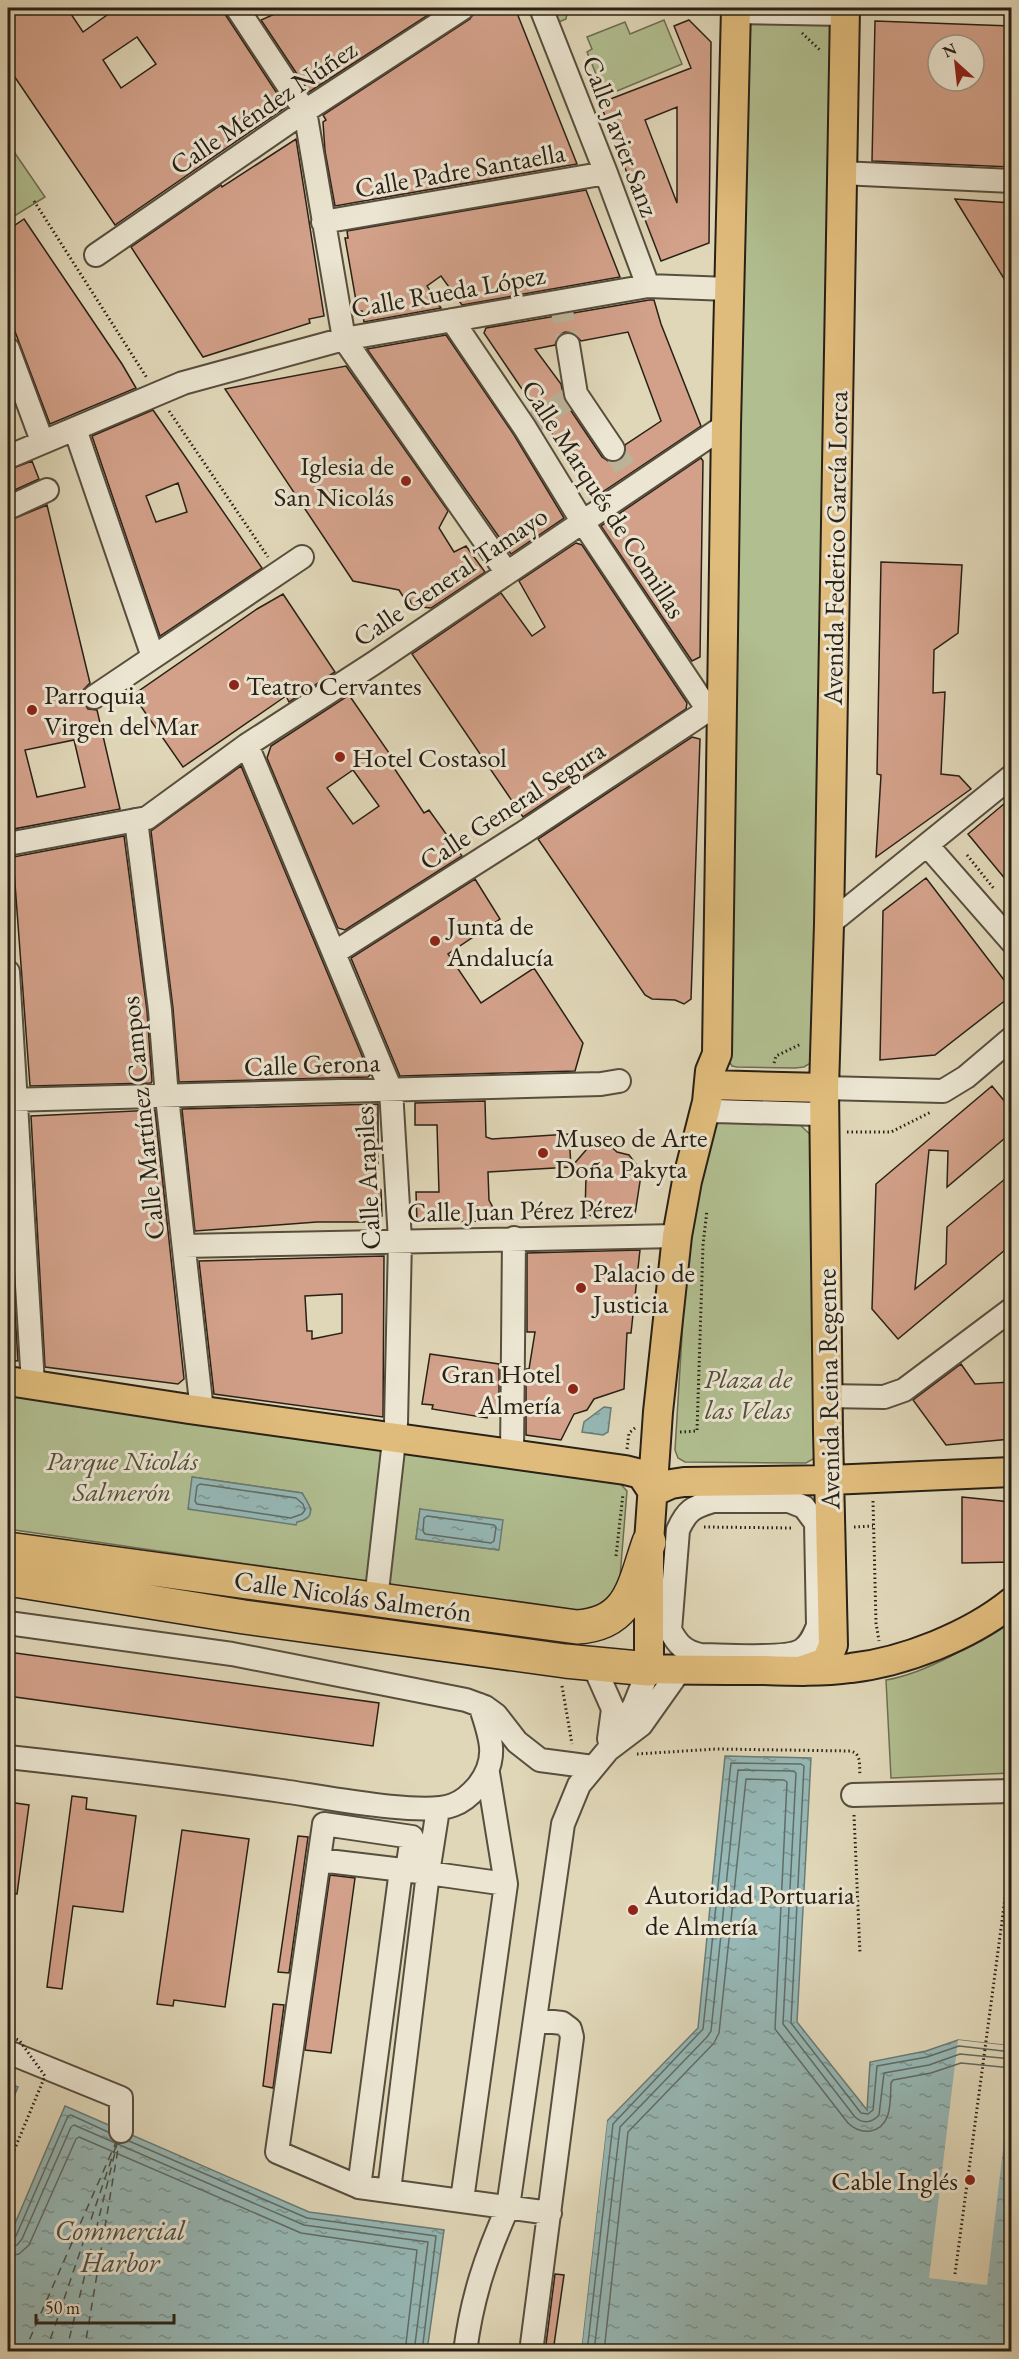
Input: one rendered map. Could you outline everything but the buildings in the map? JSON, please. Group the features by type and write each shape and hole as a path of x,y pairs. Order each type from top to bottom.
{"highway":[{"name":"Calle Nicolás Salmerón","path":"8,1549 571,1626 590,1626 612,1618 625,1606 649,1542"},
{"name":"Calle Nicolás Salmerón","path":"8,1579 244,1617 579,1663 664,1669"}],"main road":[{"path":"736,10 726,425 715,710 717,1054 710,1071 704,1113 687,1180 677,1236 658,1412 649,1542 664,1669 801,1671 851,1668 910,1655 965,1631 1011,1602"},
{"name":"Avenida Federico García Lorca","path":"824,1088 829,924 845,11"},
{"path":"709,1085 824,1088"},
{"name":"Avenida Reina Regente","path":"801,1671 826,1662 832,1645 824,1088"},
{"path":"20,1382 202,1411 625,1470 641,1474 653,1492"},
{"path":"653,1492 684,1482 830,1480 1011,1472"}],"street":[{"name":"Calle Méndez Núñez","path":"96,255 305,111 463,8"},
{"path":"736,10 845,11"},
{"path":"247,11 305,111 344,339 507,573"},
{"name":"Calle Javier Sanz","path":"545,11 648,286"},
{"name":"Calle Padre Santaella","path":"323,222 606,173"},
{"path":"841,173 1011,182"},
{"name":"Calle Rueda López","path":"8,457 183,383 344,339 648,286 729,290"},
{"name":"Calle Marqués de Comillas","path":"452,320 525,428 582,521 715,710"},
{"path":"568,345 576,394 613,449"},
{"path":"8,349 42,441"},
{"name":"Calle General Tamayo","path":"8,844 147,818 247,745 374,663 726,425"},
{"path":"75,429 153,657"},
{"path":"10,501 46,490"},
{"path":"94,697 302,557"},
{"name":"Calle General Segura","path":"334,953 715,710"},
{"name":"Calle Arapiles","path":"247,745 391,1090 400,1240 395,1438 376,1600"},
{"path":"829,924 1011,776"},
{"name":"Calle Martínez Campos","path":"136,820 160,1010 167,1097 202,1411"},
{"path":"8,833 8,838"},
{"path":"927,845 1011,942"},
{"path":"860,900 882,901 920,870"},
{"path":"8,972 20,1382"},
{"path":"824,1088 943,1091 966,1077 1011,1038"},
{"name":"Calle Gerona","path":"12,1100 601,1084 619,1081"},
{"path":"704,1113 715,1111 794,1113 818,1114 824,1117"},
{"name":"Calle Juan Pérez Pérez","path":"184,1246 677,1236"},
{"path":"501,1293 506,1238"},
{"path":"506,1238 512,1455"},
{"path":"827,1396 884,1397 904,1390 1011,1309"},
{"path":"714,1501 789,1501 804,1507 816,1523 818,1626 812,1641 802,1650 786,1655 700,1655 687,1652 677,1643 670,1630 678,1530 685,1516 695,1506 702,1504 714,1501"},
{"path":"8,1623 232,1654 466,1700 496,1715 517,1742 540,1760 592,1767"},
{"path":"579,1663 613,1709 608,1750"},
{"path":"608,1750 634,1706 664,1669"},
{"path":"465,2352 474,2297 487,2255 508,2206 563,1824 579,1785 592,1767 608,1750 641,1725 664,1669"},
{"path":"462,2200 506,1884 488,1773 492,1756 490,1737 480,1705"},
{"path":"8,1756 198,1779 388,1806 438,1809 454,1805 473,1791 488,1773"},
{"path":"857,1795 1011,1791"},
{"path":"359,2187 412,1871 438,1809"},
{"path":"389,2190 412,1871 412,1837 324,1824 277,2152 359,2187 550,2213"},
{"path":"319,1860 506,1884"},
{"path":"531,2352 572,2037 570,2028 562,2023 536,2020"},
{"path":"8,2052 121,2098 121,2131"}],"path":[{"path":"776,1056 800,1046 802,1042"},
{"path":"860,1132 891,1132 927,1114"},
{"path":"676,1432 697,1431 703,1245 708,1204"},
{"path":"627,1454 630,1431 640,1428"},
{"path":"615,1566 623,1489"},
{"path":"873,1498 876,1623 880,1648"},
{"path":"702,1504 702,1527 816,1528"},
{"path":"849,1527 873,1526"},
{"path":"579,1663 562,1684 571,1743 638,1754 716,1749 850,1751 856,1753 859,1757 857,1795 860,1954"},
{"path":"955,2274 1011,1846"},
{"path":"8,2036 19,2040 45,2076 8,2165"}],"green space":[{"path":"556,8 568,8 566,19 552,25 552,16"},
{"path":"664,20 682,64 605,96 587,52 592,49 587,37 625,22 630,34"},
{"path":"749,20 828,22 831,28 822,678 812,1062 804,1067 795,1068 737,1067 732,1066 725,1055"},
{"path":"8,143 45,197 8,220"},
{"name":"Plaza de las Velas","path":"717,1122 798,1123 815,1139 816,1451 813,1459 806,1463 685,1462 678,1458 675,1450 688,1238 709,1141"},
{"name":"Parque Nicolás Salmerón","path":"8,1390 612,1475 627,1491 619,1589 606,1605 584,1613 8,1529","holes":["192,1477 302,1493 311,1509 308,1516 297,1521","420,1509 499,1550 416,1539"]},
{"path":"1011,1618 1011,1773 891,1778 886,1680 935,1664"}],"water":[{"path":"604,1407 611,1408 608,1432 603,1435 582,1432 584,1422"},
{"path":"192,1477 302,1493 309,1505 310,1513 296,1525 188,1509"},
{"path":"420,1509 503,1520 499,1550 416,1539"},
{"path":"725,1756 811,1758 797,2022 867,2110 870,2062 926,2051 958,2040 1011,2046 1011,2351 581,2352 607,2121 698,2028"},
{"path":"8,2083 18,2087 8,2111"},
{"name":"Commercial Harbor","path":"65,2106 309,2212 444,2230 427,2351 8,2352 8,2240"}],"pier":[{"name":"Cable Inglés","path":"958,2040 1011,2046 1011,2082 987,2285 929,2278"},
{"path":"605,2118 607,2121 581,2351 578,2352"}],"ferry route":[{"path":"24,2352 117,2140"},
{"path":"66,2352 118,2140"},
{"path":"46,2352 117,2143"},
{"path":"84,2352 119,2143"}],"tunnel":[{"path":"560,300 568,345"},
{"path":"525,428 576,394"},
{"path":"613,449 636,484"}],"place":[{"name":"Iglesia de San Nicolás","path":"406,481"},
{"name":"Teatro Cervantes","path":"234,685"},
{"name":"Parroquia Virgen del Mar","path":"32,710"},
{"name":"Hotel Costasol","path":"340,757"},
{"name":"Junta de Andalucía","path":"435,941"},
{"name":"Museo de Arte Doña Pakyta","path":"543,1153"},
{"name":"Palacio de Justicia","path":"581,1288"},
{"name":"Gran Hotel Almería","path":"573,1389"},
{"name":"Autoridad Portuaria de Almería","path":"633,1910"},
{"name":"Cable Inglés","path":"970,2180"}]}
